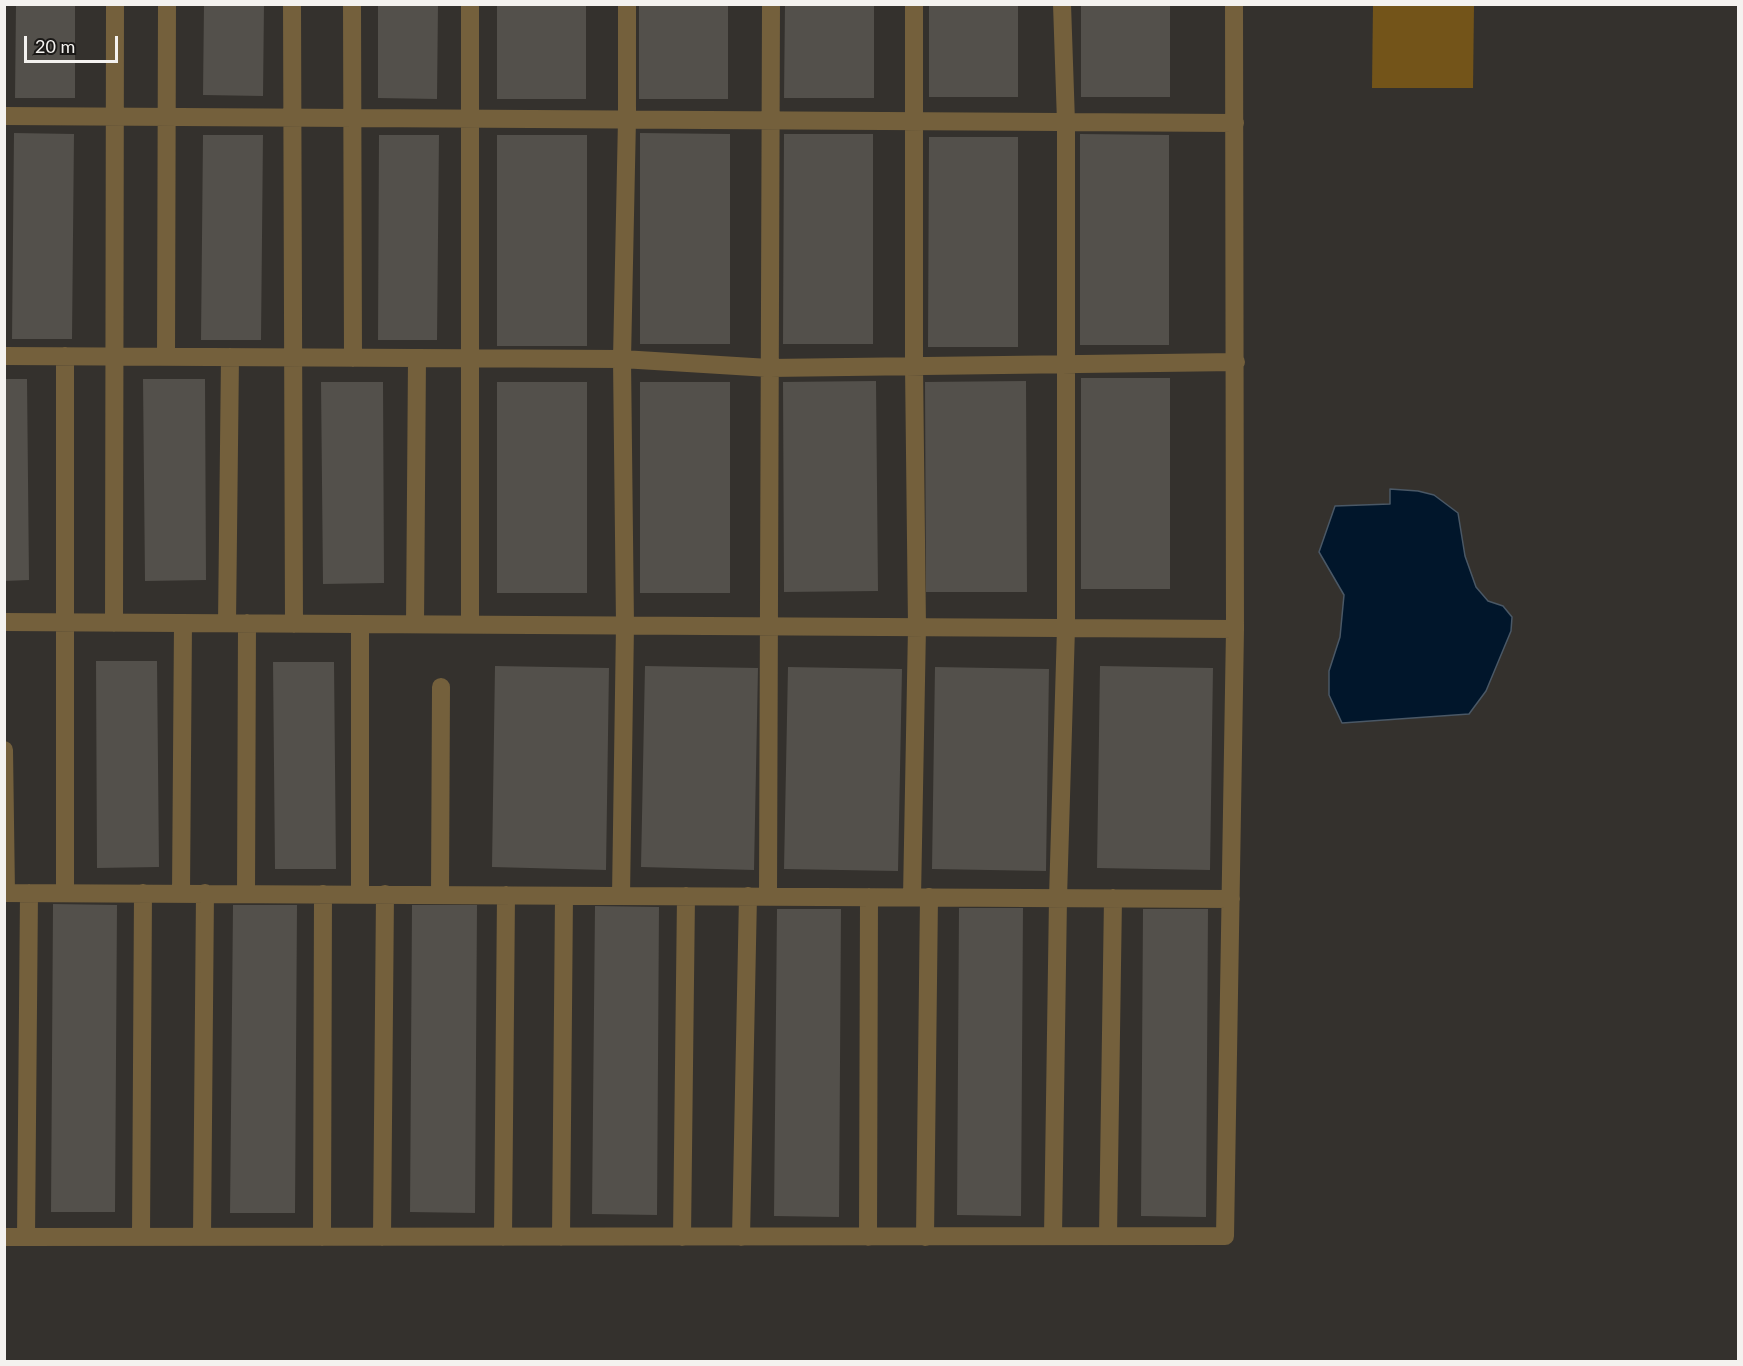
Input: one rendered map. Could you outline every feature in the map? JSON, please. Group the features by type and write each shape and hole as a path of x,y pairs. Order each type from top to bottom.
{"street":[{"path":"114,623 115,4"},
{"path":"165,357 167,4"},
{"path":"292,4 294,624"},
{"path":"352,4 353,358"},
{"path":"470,4 470,624"},
{"path":"621,896 625,625 622,359 627,4"},
{"path":"768,896 771,4"},
{"path":"914,4 914,366 925,1237"},
{"path":"1053,1236 1058,898 1066,628 1066,122 1062,4"},
{"path":"4,1238 1225,1236 1235,629 1234,4"},
{"path":"4,116 1235,123"},
{"path":"4,356 622,359 769,369 1236,362"},
{"path":"65,356 65,893"},
{"path":"227,623 230,357"},
{"path":"415,624 417,358"},
{"path":"4,622 1235,629"},
{"path":"181,893 183,623"},
{"path":"246,894 247,623"},
{"path":"360,624 360,894"},
{"path":"440,895 441,687"},
{"path":"4,750 5,892 1231,899"},
{"path":"26,1238 29,892"},
{"path":"141,1238 143,893"},
{"path":"202,1237 205,893"},
{"path":"322,1237 323,894"},
{"path":"382,1237 385,894"},
{"path":"503,1237 506,895"},
{"path":"561,1237 564,896"},
{"path":"682,1237 686,896"},
{"path":"741,1237 748,896"},
{"path":"868,1237 869,897"},
{"path":"1108,1236 1113,898"}],"shaded area":[{"path":"1373,5 1474,5 1473,88 1372,88"}],"water":[{"path":"1390,489 1418,491 1434,495 1458,513 1465,556 1476,587 1488,601 1503,606 1512,617 1511,631 1486,691 1469,714 1342,723 1329,695 1329,671 1340,637 1344,595 1319,552 1335,506 1390,504"}],"building":[{"path":"16,4 75,4 75,98 15,98"},
{"path":"204,4 264,4 263,96 203,95"},
{"path":"378,4 438,4 437,99 378,98"},
{"path":"497,4 586,4 586,99 497,99"},
{"path":"639,4 728,4 728,99 639,99"},
{"path":"785,4 874,4 874,98 784,98"},
{"path":"929,4 1018,4 1018,97 929,97"},
{"path":"1081,4 1170,4 1170,97 1081,97"},
{"path":"14,133 74,134 72,339 12,339"},
{"path":"640,133 730,134 730,344 640,344"},
{"path":"784,134 873,134 873,344 783,344"},
{"path":"1080,134 1169,135 1169,345 1080,345"},
{"path":"203,135 263,135 261,340 201,340"},
{"path":"379,135 439,135 437,340 378,340"},
{"path":"497,135 587,135 587,346 497,346"},
{"path":"929,137 1018,137 1018,347 928,347"},
{"path":"1081,378 1170,378 1170,589 1081,589"},
{"path":"4,379 27,379 29,580 4,581"},
{"path":"143,379 205,379 206,580 145,581"},
{"path":"876,381 878,591 784,592 783,382"},
{"path":"1026,381 1027,592 926,592 925,382"},
{"path":"321,382 383,382 384,583 323,584"},
{"path":"497,382 587,382 587,593 497,593"},
{"path":"640,382 730,382 730,593 640,593"},
{"path":"96,661 157,661 159,867 97,868"},
{"path":"273,662 334,662 336,869 275,869"},
{"path":"495,666 609,668 606,870 492,867"},
{"path":"645,666 758,668 754,870 641,867"},
{"path":"1100,666 1213,668 1210,870 1097,868"},
{"path":"788,667 902,669 898,871 784,869"},
{"path":"935,667 1049,669 1046,871 932,869"},
{"path":"53,904 117,905 115,1212 51,1212"},
{"path":"233,905 297,905 295,1213 230,1213"},
{"path":"412,905 477,905 475,1213 410,1212"},
{"path":"595,906 659,907 657,1215 592,1214"},
{"path":"959,908 1023,908 1021,1216 957,1215"},
{"path":"777,909 841,909 839,1217 774,1216"},
{"path":"1143,909 1208,909 1206,1217 1141,1216"}]}
